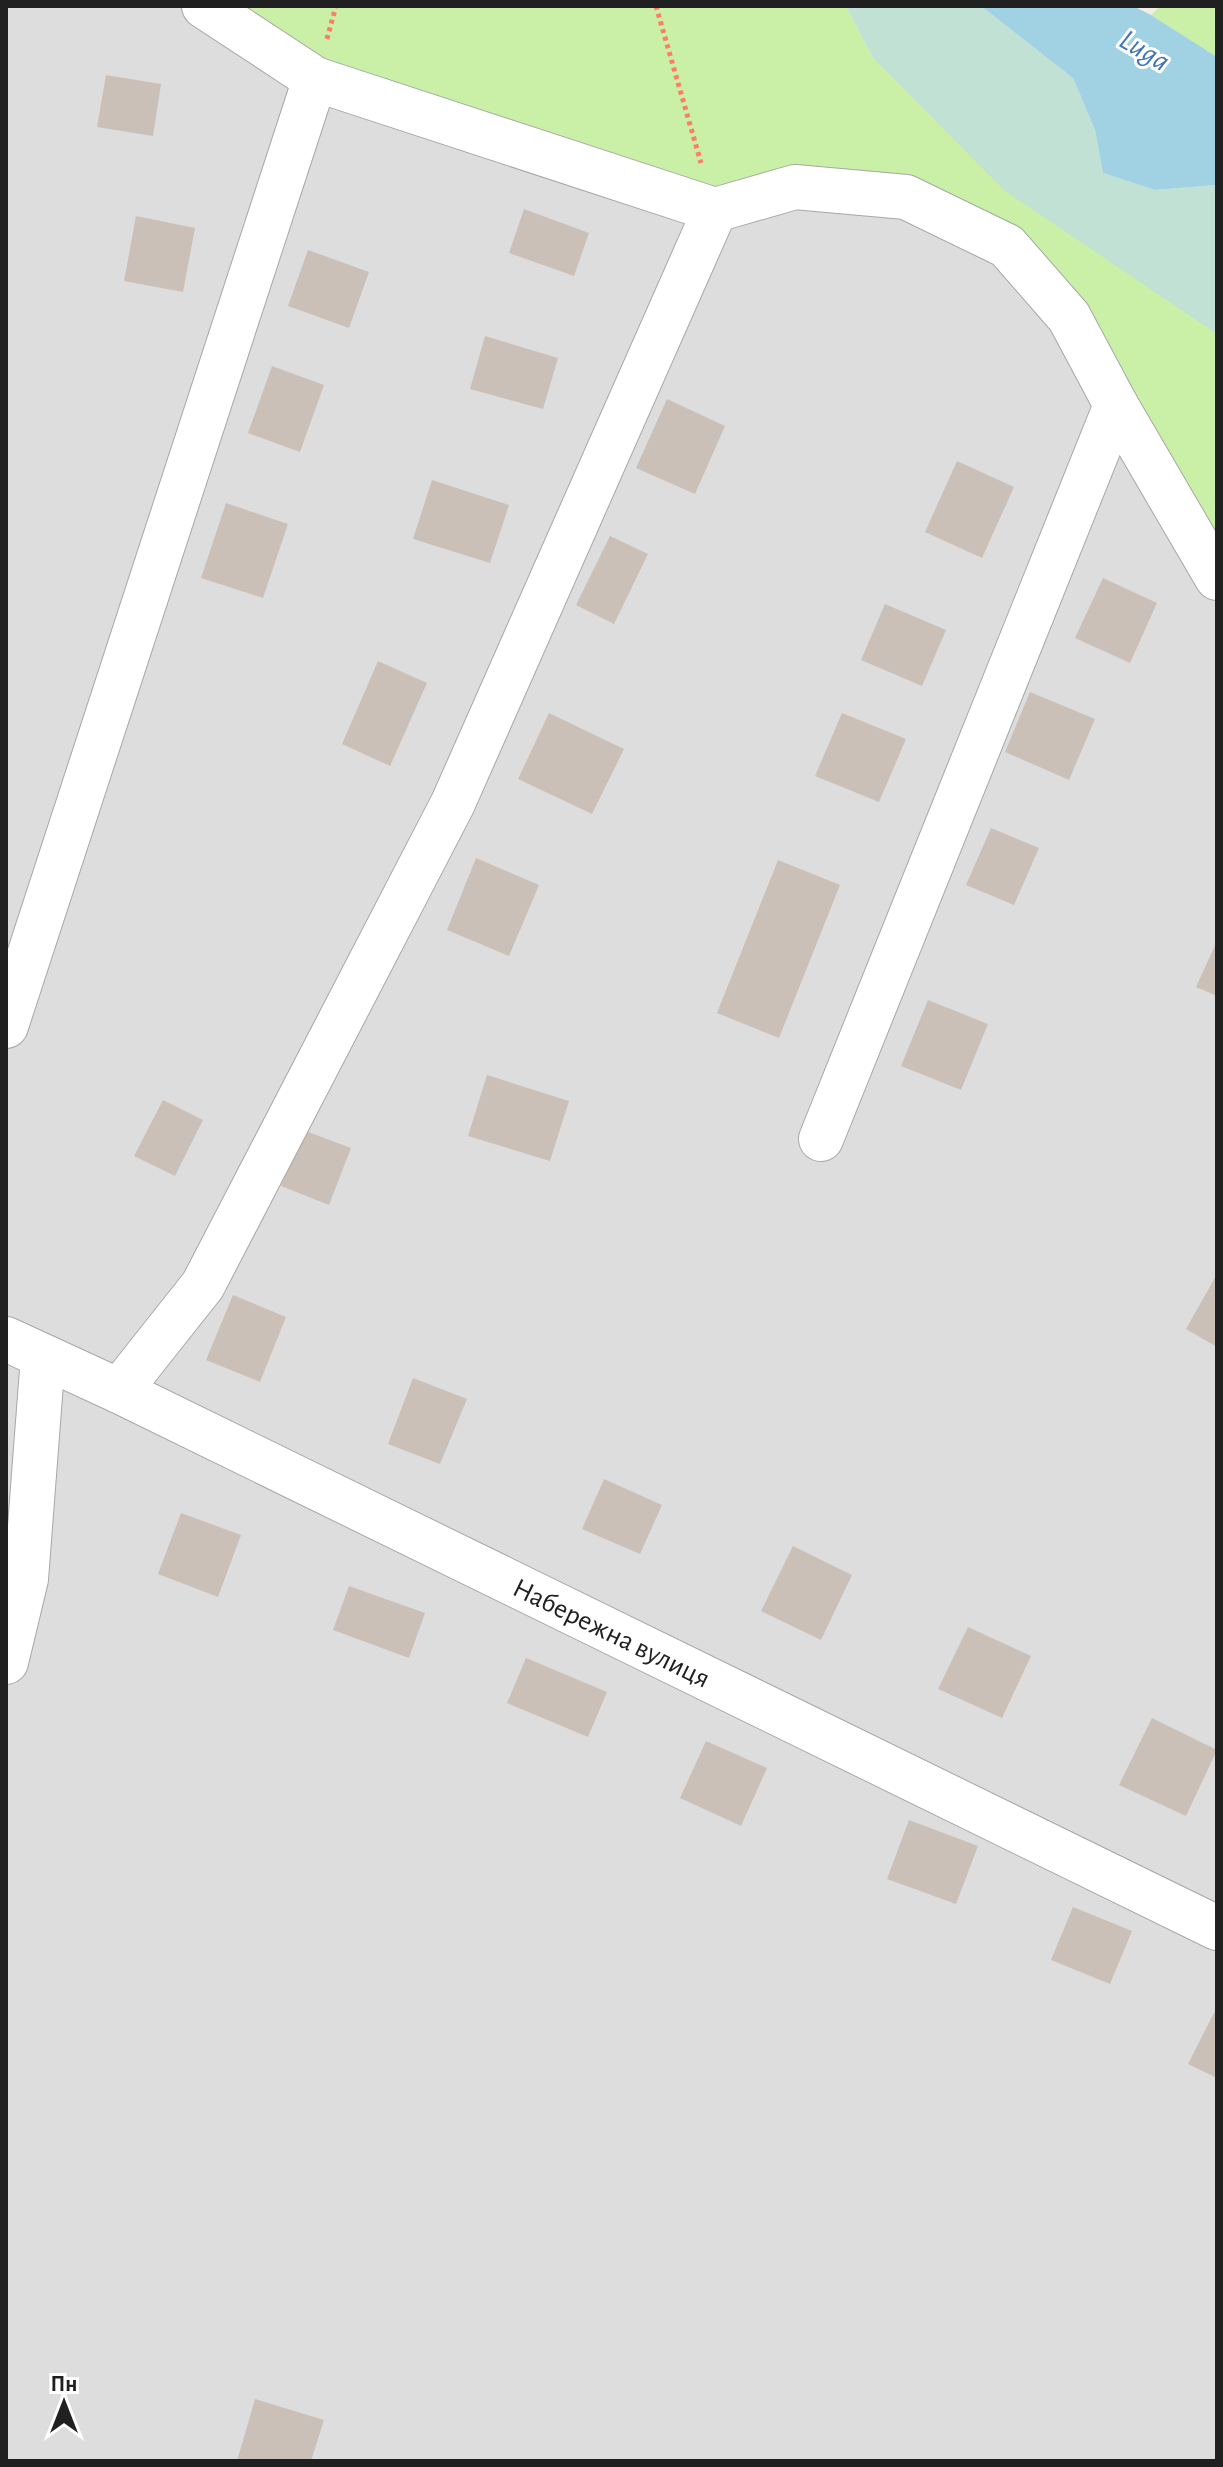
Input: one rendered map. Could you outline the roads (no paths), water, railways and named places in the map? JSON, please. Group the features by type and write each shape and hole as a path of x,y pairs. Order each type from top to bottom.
{"street":[{"path":"204,6 315,79 715,210 795,187 906,197 1007,246 1069,317 1116,405 1217,578"},
{"path":"6,1026 315,79"},
{"path":"119,1391 203,1285 453,803 715,210"},
{"path":"821,1139 1116,405"},
{"path":"6,1662 26,1579 24,1348"},
{"name":"Набережна вулиця","path":"24,1348 119,1391 1217,1928"}],"water":[{"name":"Luga","path":"981,6 1133,6 1217,57 1217,185 1155,190 1103,173 1095,130 1073,78"}]}
